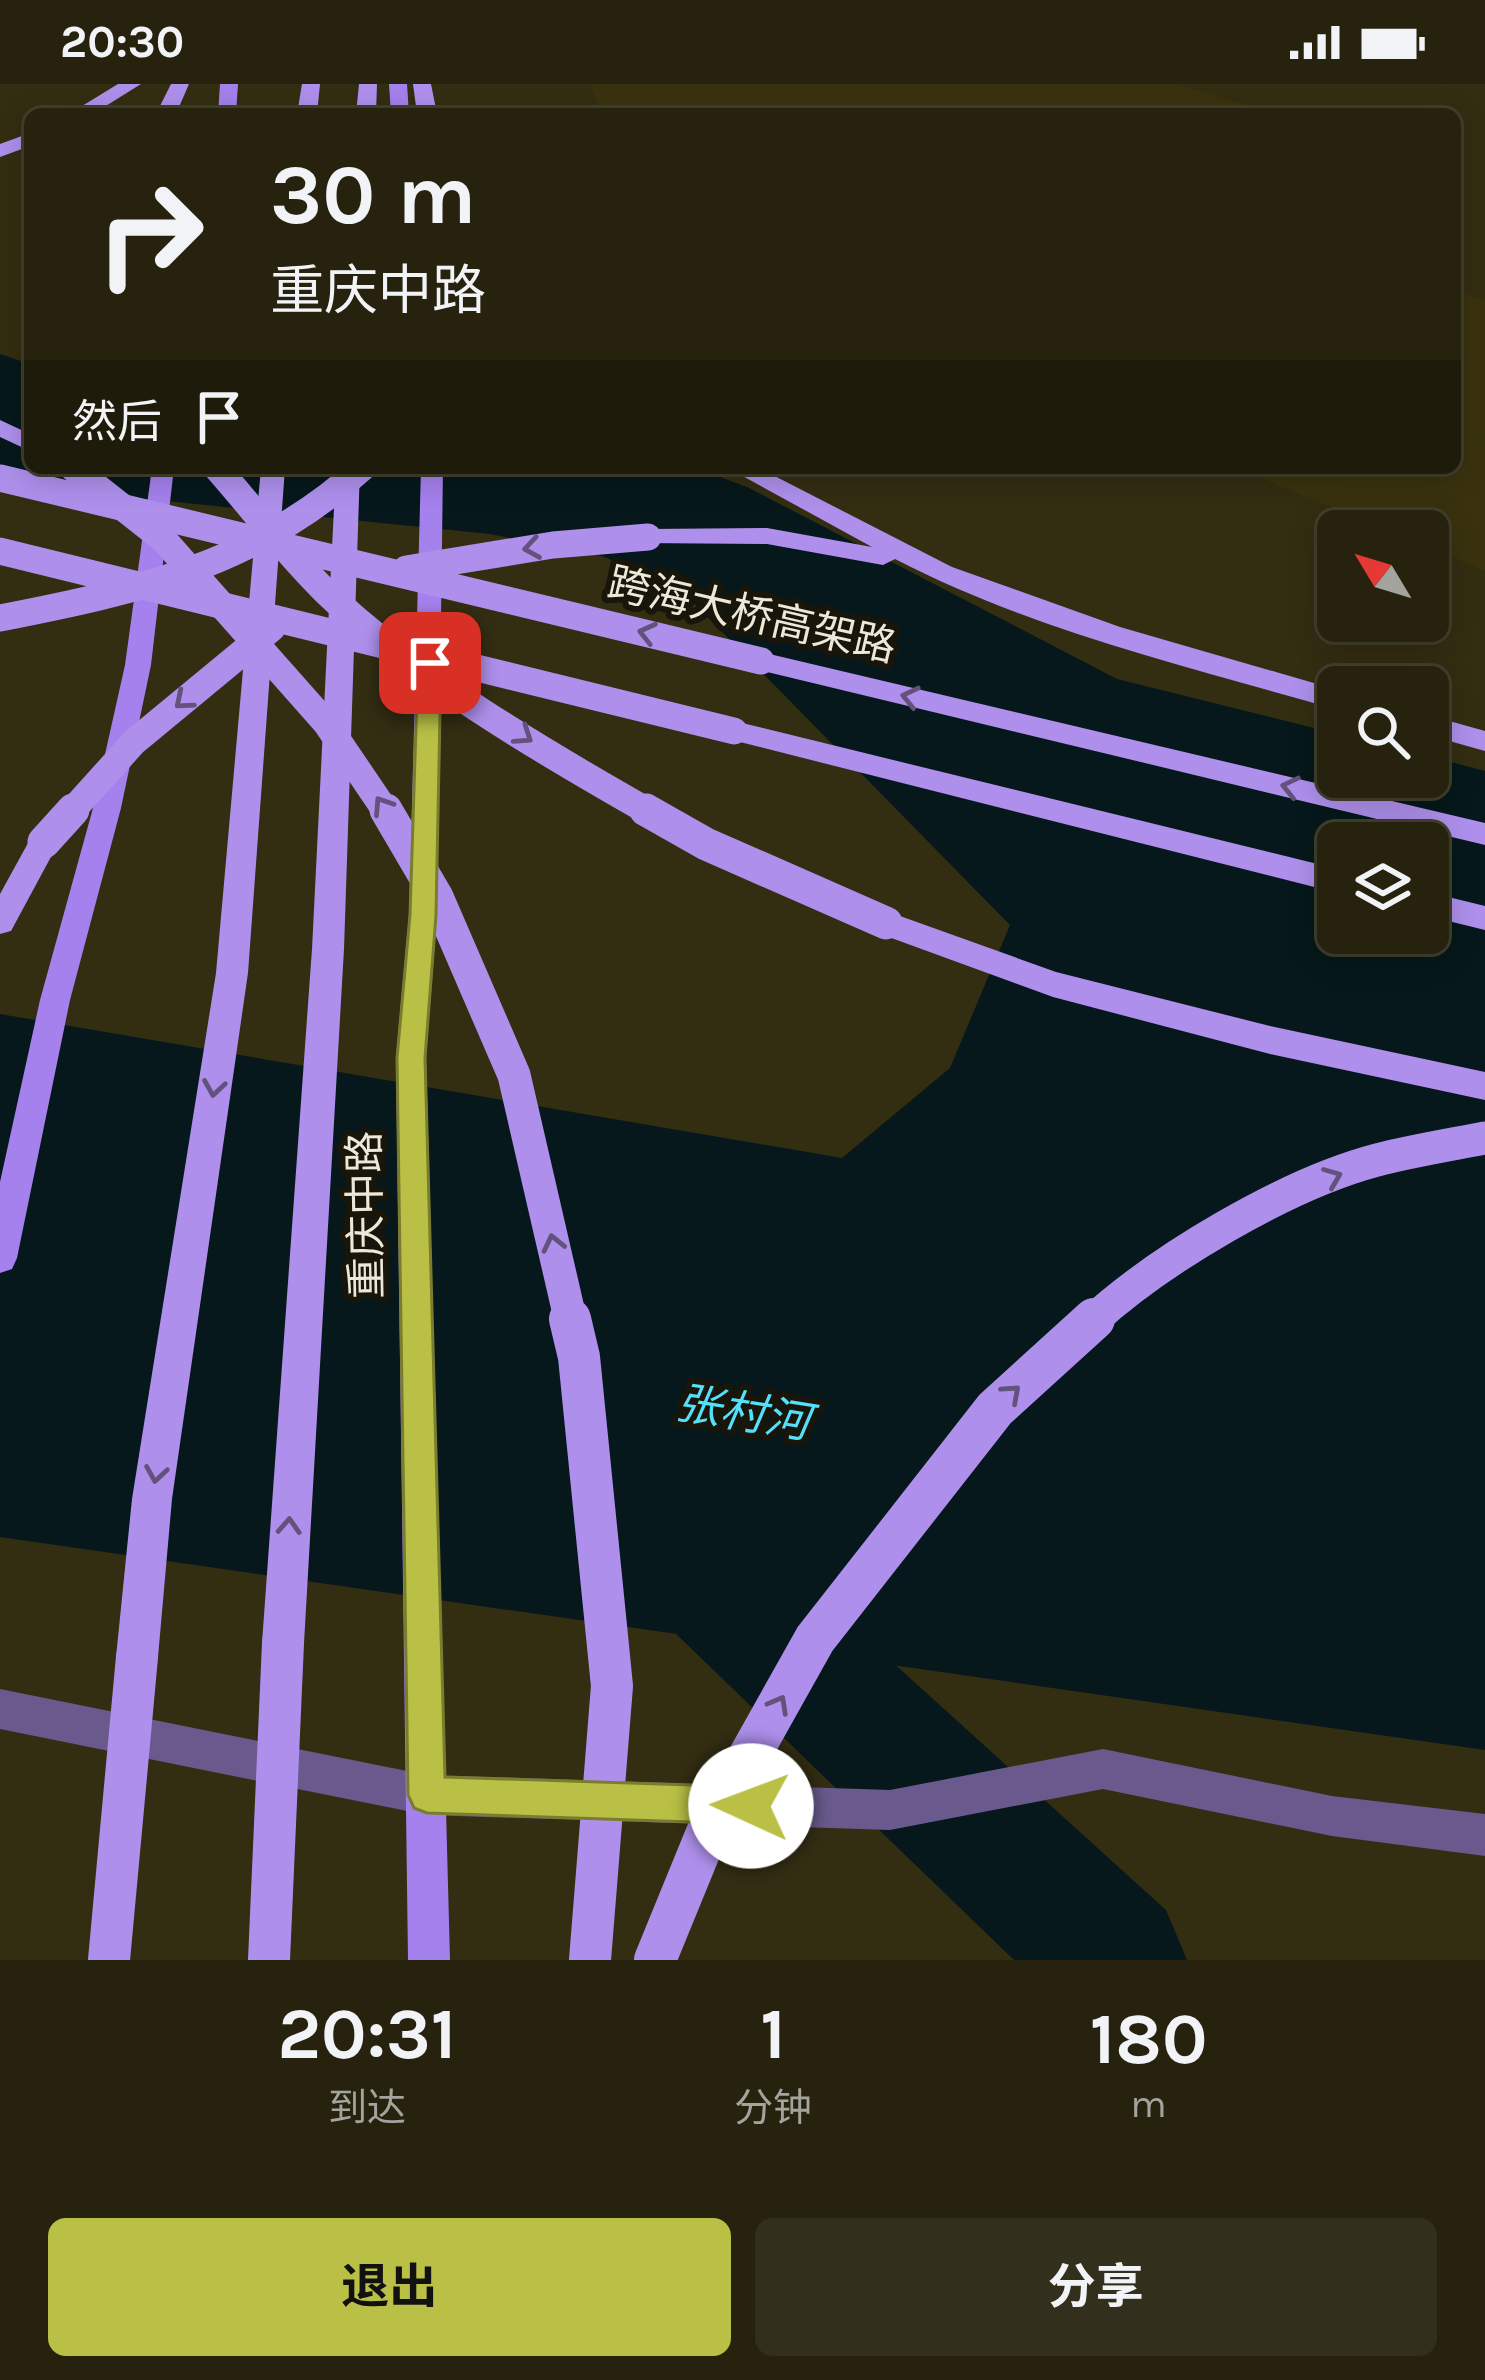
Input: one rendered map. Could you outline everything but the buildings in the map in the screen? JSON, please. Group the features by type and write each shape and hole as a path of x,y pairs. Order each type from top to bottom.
{"highway":[{"path":"90,108 132,84"},
{"path":"81,474 164,540 326,723 386,809 437,897 514,1075 579,1358 612,1687 590,1960"},
{"path":"222,474 325,590 388,644 578,772 706,844 886,923 1053,984 1270,1040 1485,1086"},
{"path":"109,1960 152,1499 232,973 273,474"},
{"name":"重庆中路","path":"269,1960 293,1435 327,964 349,474"},
{"path":"0,618 104,598 236,556 278,536 332,500 356,474"},
{"path":"752,474 943,573"},
{"name":"跨海大桥高架路","path":"0,478 1485,834"},
{"path":"0,922 44,842 134,742 287,616 393,571 553,544 767,536 847,547 943,573 1110,633 1317,694"},
{"path":"0,551 1317,876"},
{"path":"1449,731 1485,741"},
{"path":"1449,909 1485,918"},
{"path":"655,1960 709,1828 815,1639 995,1409 1126,1290 1275,1201 1372,1161 1485,1138"}],"main road":[{"path":"0,1258 55,1000 107,808 138,665 162,474"},
{"name":"重庆中路","path":"429,1960 411,1058 424,893 432,474"}],"street":[{"path":"0,1709 427,1795 890,1810 1102,1769 1332,1816 1485,1835"}],"shaded area":[{"path":"590,84 1176,84 1257,108 599,108"},
{"path":"1461,293 1485,300 1485,571 1449,556 1449,510 1338,510 1251,474 1461,474"}],"water":[{"name":"张村河","path":"0,354 24,362 24,474 713,474 749,488 1117,679 1317,729 1317,798 1449,798 1449,762 1485,771 1485,1750 0,1537 0,1014 842,1158 950,1068 1010,925 682,591 602,556 490,534 0,484"}],"waterway":[{"path":"717,1587 1116,1960"}],"route":[{"path":"430,663 423,915 411,1058 427,1795 751,1806"}]}
